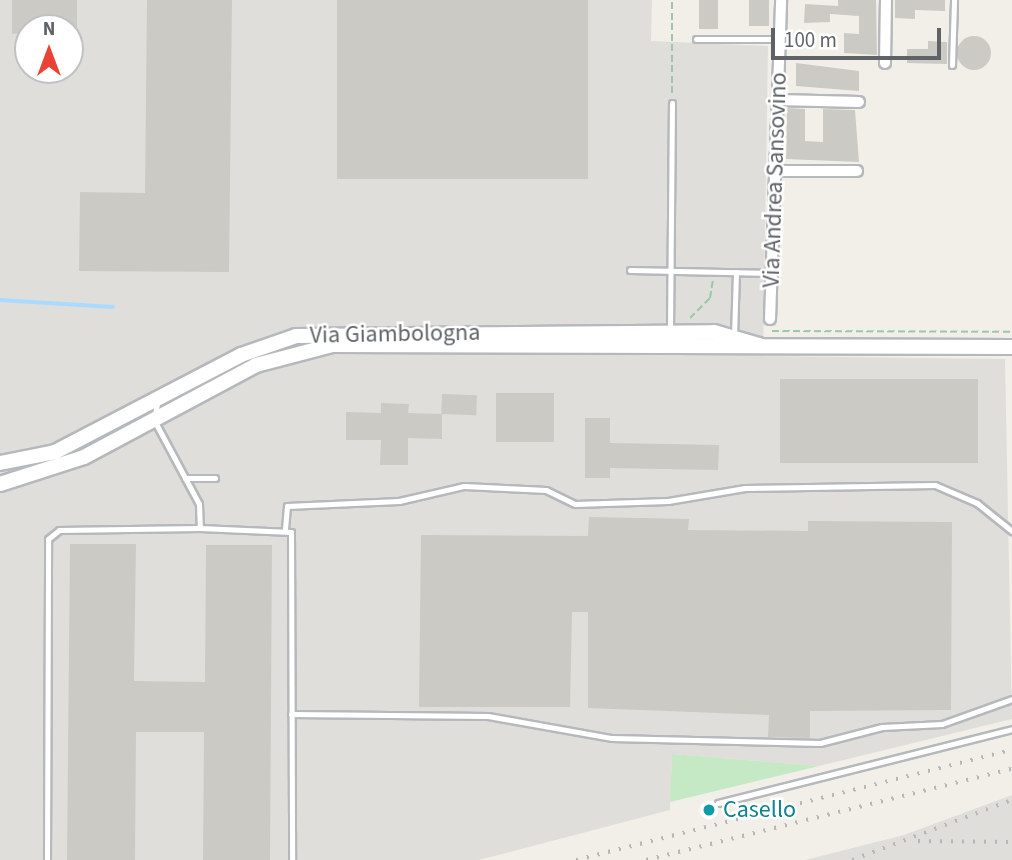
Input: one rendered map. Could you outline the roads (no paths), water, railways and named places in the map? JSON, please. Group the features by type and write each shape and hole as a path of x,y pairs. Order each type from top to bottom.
{"street":[{"name":"Via Andrea Sansovino","path":"770,319 781,0"},
{"path":"885,63 886,0"},
{"path":"778,100 859,102"},
{"path":"775,171 857,172"},
{"name":"Via Giambologna","path":"0,463 55,452 241,355 296,336 734,336 767,348"},
{"name":"Via Giambologna","path":"461,346 571,336"},
{"name":"Via Giambologna","path":"0,484 48,473 256,365 302,350 461,346 1012,347"}],"lane":[{"path":"952,65 954,0"},
{"path":"696,39 780,39"},
{"path":"670,337 672,103"},
{"path":"630,270 772,273"},
{"path":"734,336 736,272"},
{"path":"157,399 154,420 199,504 200,528"},
{"path":"185,478 215,478"},
{"path":"285,529 287,506 399,501 464,486 546,490 575,504 707,497 745,488 935,485 976,503 1012,531"},
{"path":"47,860 48,539 59,530 200,528 285,529 291,532 292,860"},
{"path":"291,714 488,716 612,738 820,743 882,727 942,724 1012,699"},
{"path":"718,803 1012,729"}],"waterway":[{"path":"0,300 113,307"}],"railway":[{"path":"576,860 1012,750"},
{"path":"646,860 1012,769"},
{"path":"852,860 1012,800"},
{"path":"918,841 1012,842"}],"place":[{"name":"Casello","path":"709,810"}]}
